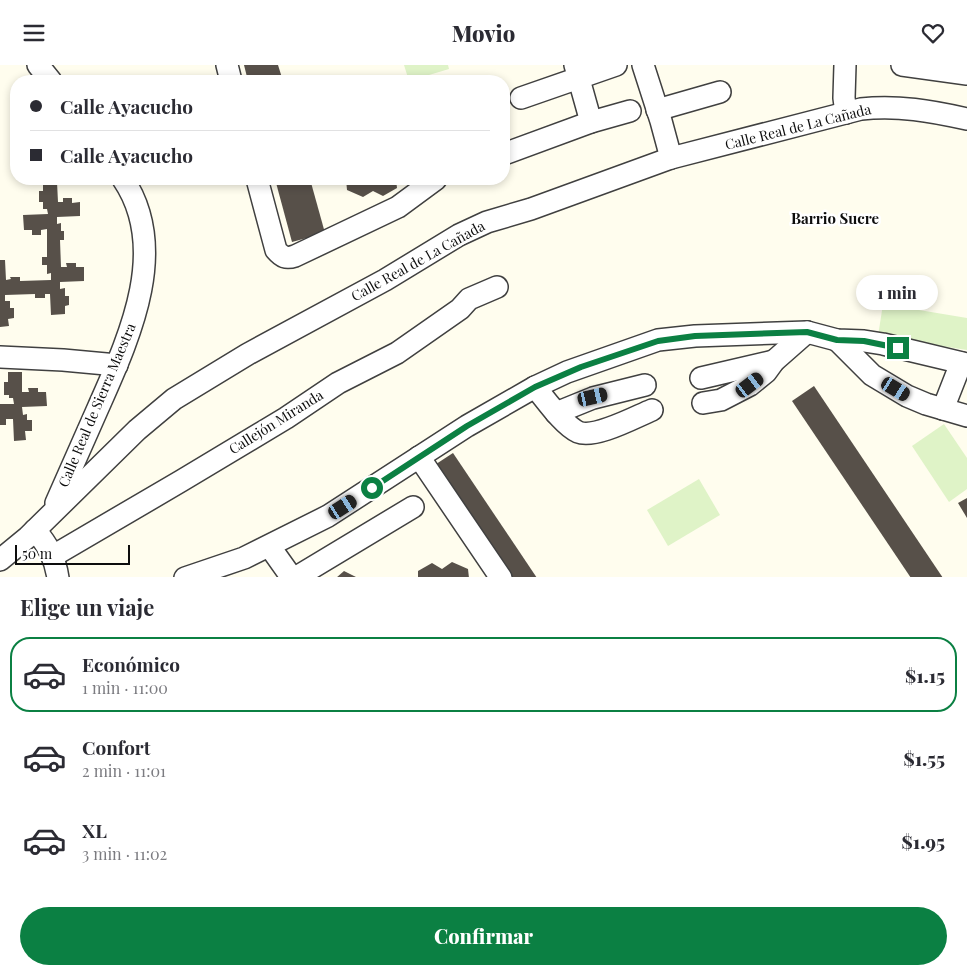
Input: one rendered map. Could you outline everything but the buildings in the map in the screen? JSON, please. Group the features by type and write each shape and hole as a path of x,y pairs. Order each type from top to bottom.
{"street":[{"path":"38,65 46,75"},
{"path":"521,98 576,71 616,65"},
{"path":"643,65 671,158"},
{"path":"845,65 844,98 846,113"},
{"path":"902,65 967,74"},
{"path":"576,71 592,122"},
{"path":"657,110 720,92"},
{"name":"Calle Real de La Cañada","path":"0,560 35,530 137,430 174,399 241,358 385,280 459,235 486,222 539,206 671,158 846,113 881,107 903,107 967,119"},
{"path":"510,152 592,122 630,111"},
{"name":"Calle Real de Sierra Maestra","path":"50,515 117,365 138,301 143,276 143,237 139,215 126,185"},
{"path":"259,185 276,250 281,256 288,258 398,207 428,185"},
{"name":"Callejón Miranda","path":"53,556 286,418 338,383 397,353 460,309 468,299 497,287"},
{"path":"703,403 721,400 750,385 807,332"},
{"path":"187,577 221,567 270,547 328,516 467,426 535,387 575,369 658,341 695,336 807,332 837,340 883,344 964,363 943,409"},
{"path":"837,340 872,375 907,396 967,417"},
{"path":"0,357 117,365"},
{"path":"701,378 774,361"},
{"path":"556,413 593,397 645,385"},
{"path":"535,387 556,413 577,431 585,433 600,431 652,410"},
{"path":"419,457 502,577"},
{"path":"270,547 294,577 413,507"},
{"path":"35,530 49,547 58,577"}],"green space":[{"path":"404,65 448,65 449,69 429,75 407,75"},
{"path":"883,304 967,318 967,350 878,336"},
{"path":"944,424 967,458 967,489 949,502 912,446"},
{"path":"699,479 720,515 668,546 647,510"}],"district":[{"name":"Barrio Sucre","path":"835,219"}],"route":[{"path":"372,488 467,426 535,387 567,372 607,357 658,341 695,336 807,332 837,340 864,341 898,348"}]}
